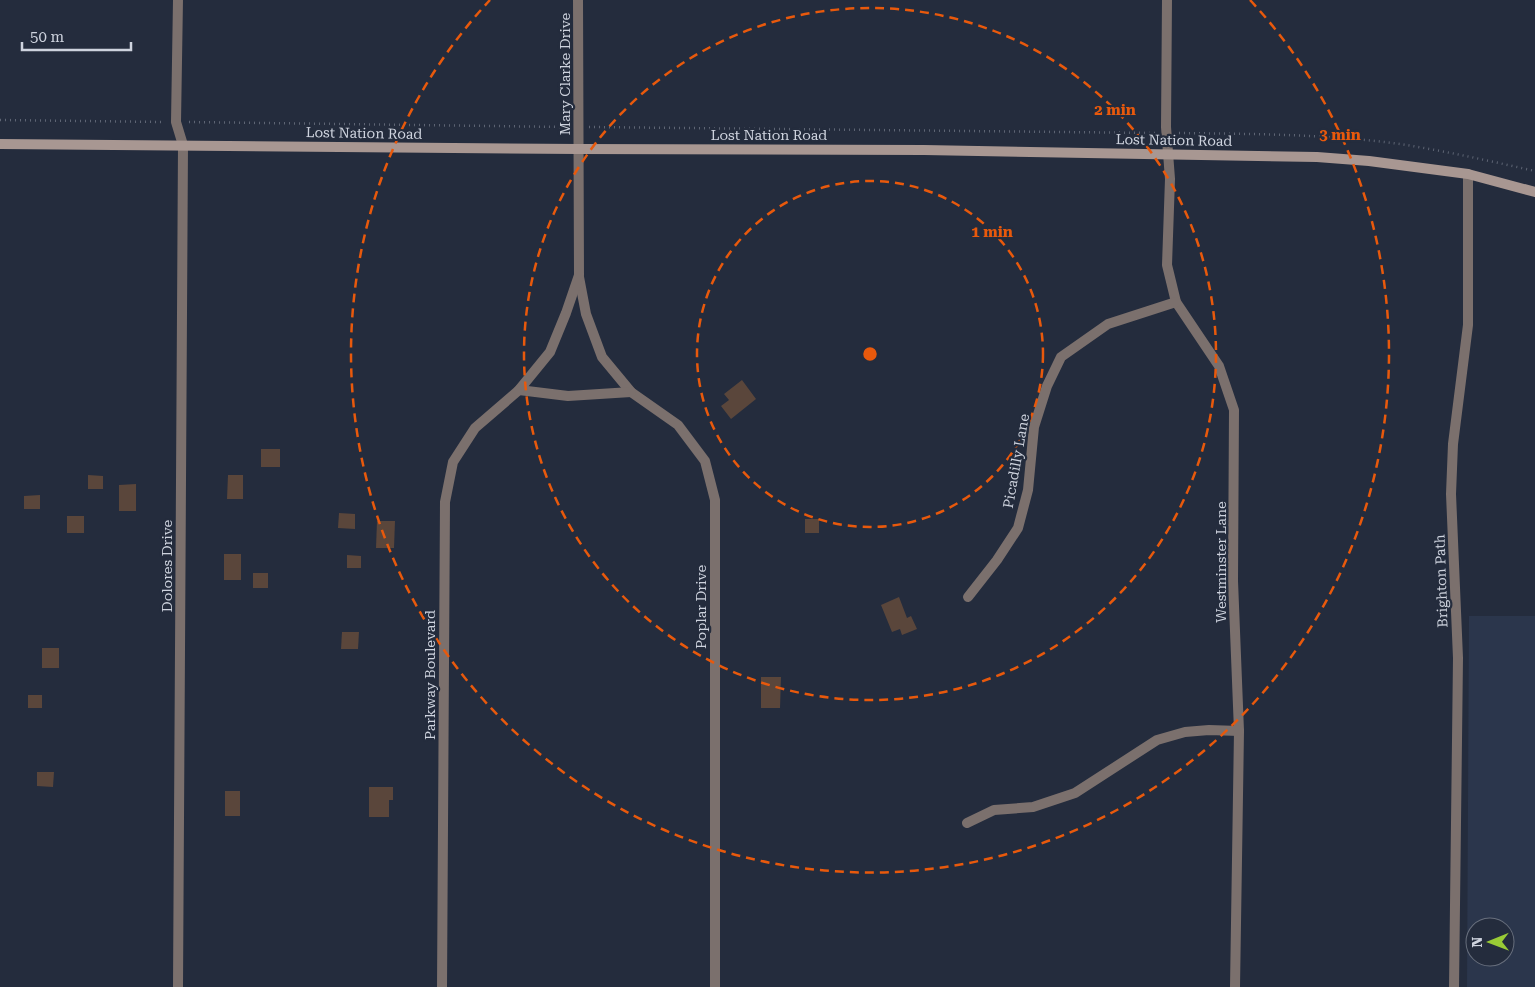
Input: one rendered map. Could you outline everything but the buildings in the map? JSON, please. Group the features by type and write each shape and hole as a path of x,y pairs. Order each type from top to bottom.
{"street":[{"name":"Dolores Drive","path":"178,0 176,122 183,145 178,987"},
{"name":"Mary Clarke Drive","path":"578,0 578,149"},
{"name":"Westminster Lane","path":"1167,0 1166,133 1170,179 1167,265 1176,302 1219,366 1234,410 1233,581 1239,732 1235,987"},
{"name":"Lost Nation Road","path":"0,144 924,150 1317,157 1369,161 1468,174 1535,192"},
{"name":"Parkway Boulevard","path":"442,987 445,502 453,462 475,428 519,390 550,352 566,313 579,275 578,149"},
{"name":"Brighton Path","path":"1454,987 1458,658 1451,494 1453,444 1468,325 1468,174"},
{"name":"Poplar Drive","path":"579,275 586,314 602,357 631,392 678,425 706,461 715,500 715,987"},
{"name":"Picadilly Lane","path":"968,597 997,560 1018,528 1028,490 1034,427 1047,386 1062,357 1108,324 1176,302"},
{"path":"519,390 568,396 631,392"},
{"path":"967,823 994,810 1033,807 1075,793 1157,740 1185,732 1209,730 1239,732"}],"path":[{"path":"0,120 1315,136 1399,144 1484,159 1535,171"}],"shaded area":[{"path":"1469,616 1535,616 1535,987 1467,987 1467,967 1515,967 1515,917 1467,917"}]}
